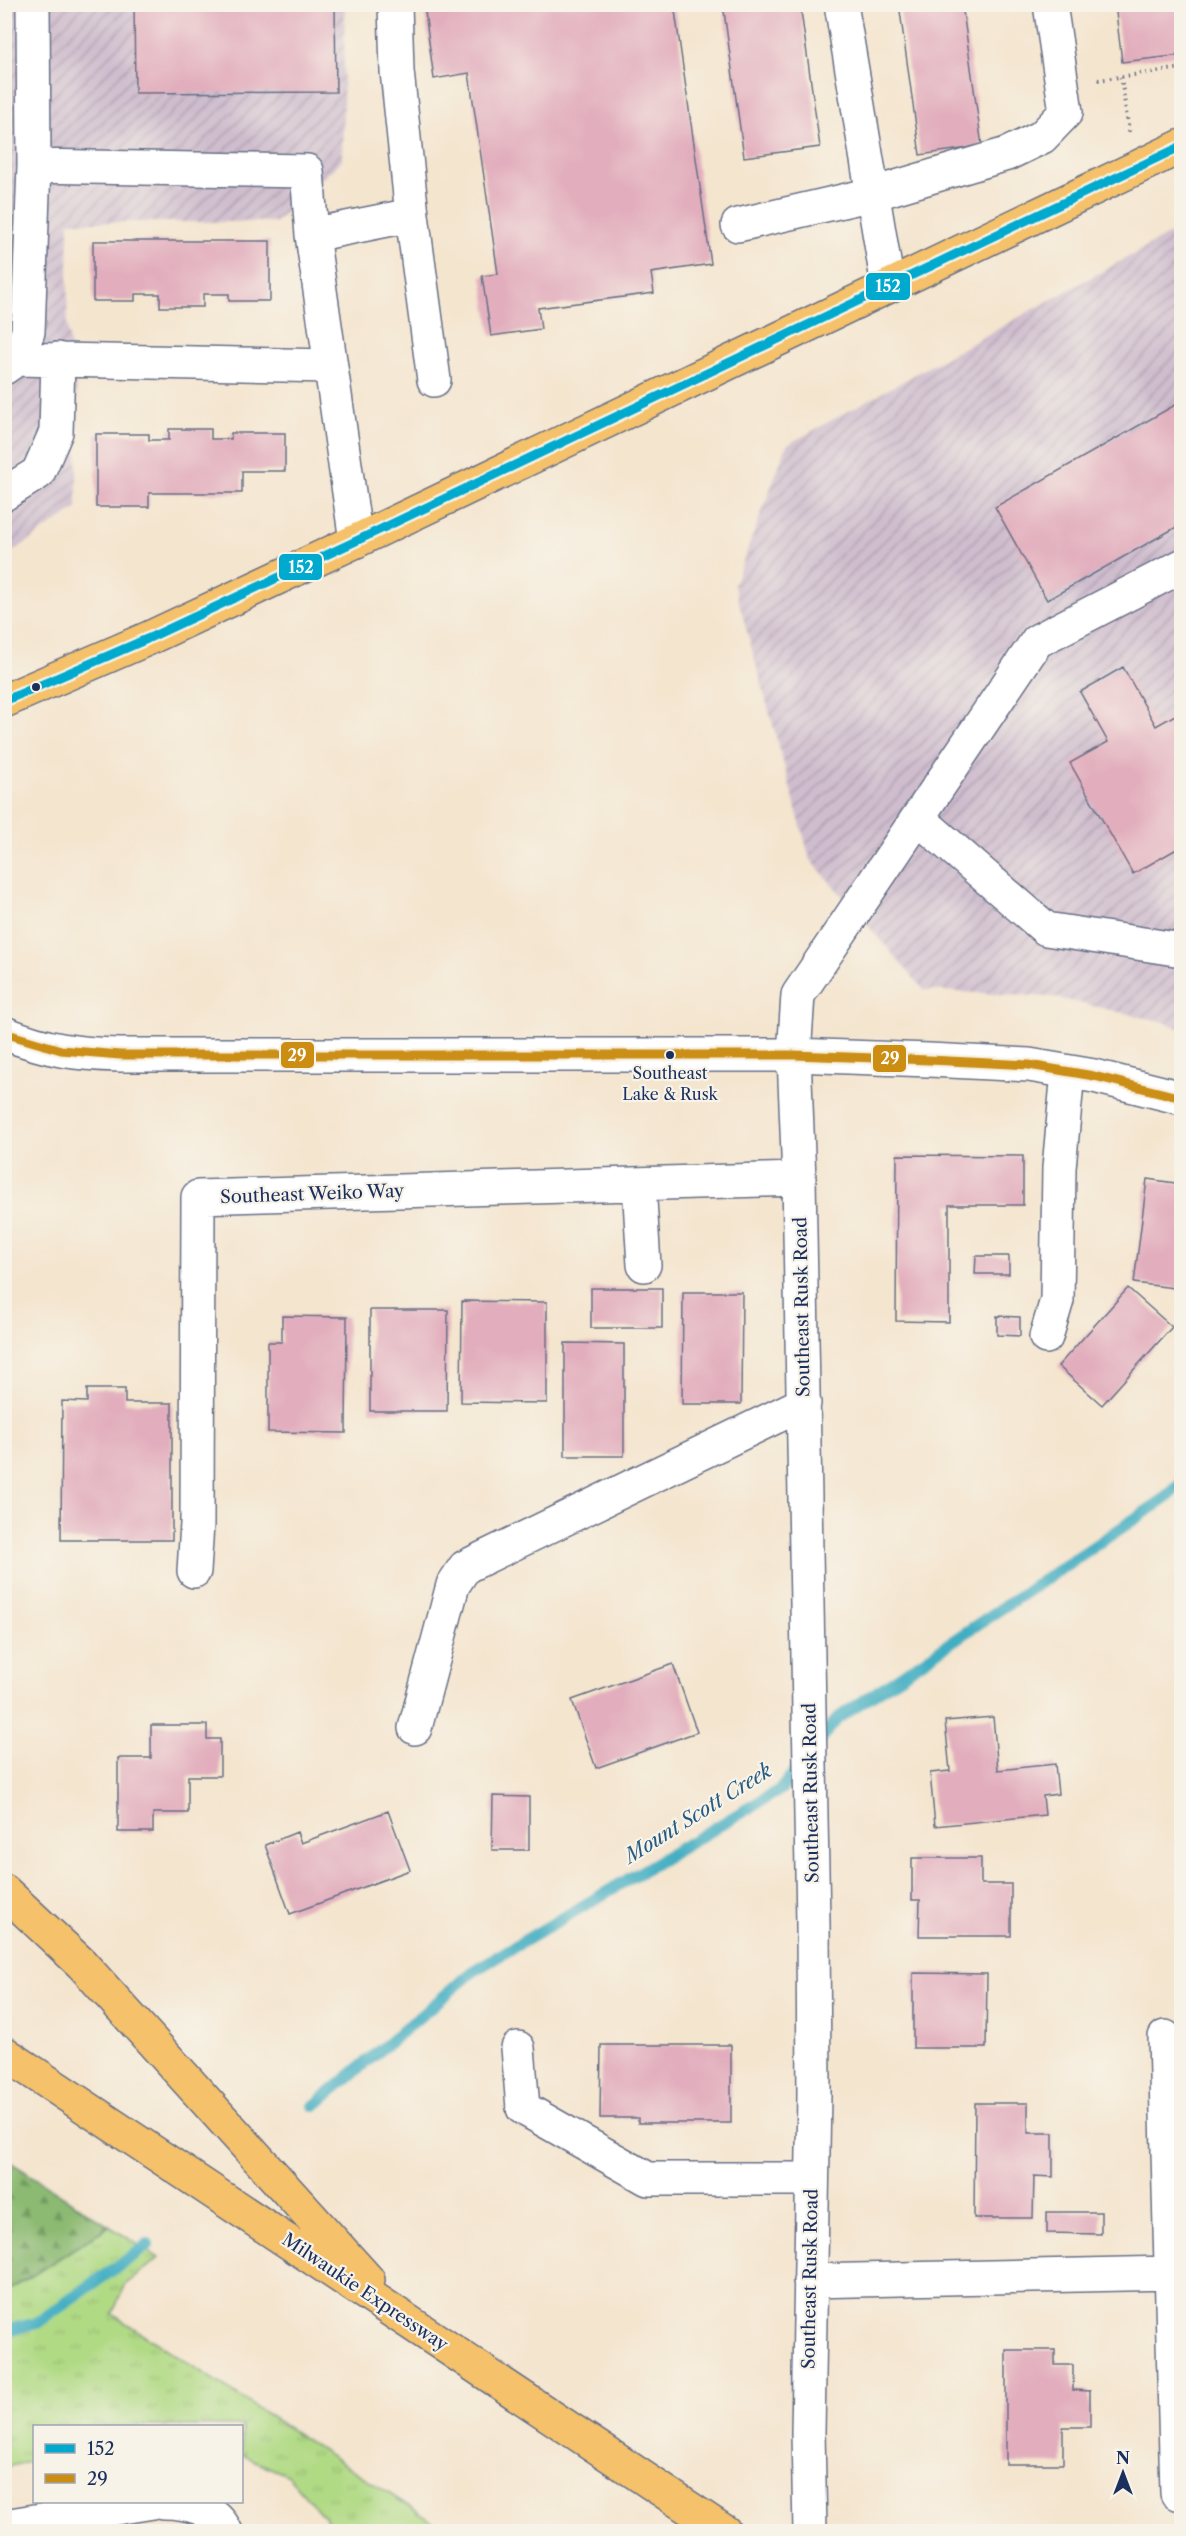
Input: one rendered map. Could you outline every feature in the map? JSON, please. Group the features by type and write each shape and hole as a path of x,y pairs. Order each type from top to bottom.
{"main road":[{"path":"4,701 147,639 356,541 1182,146"},
{"path":"4,1891 82,1964 402,2317"},
{"name":"Milwaukie Expressway","path":"4,2053 725,2532"}],"street":[{"path":"11,363 28,332 34,166 33,4"},
{"path":"395,4 397,71 412,215 434,380"},
{"path":"841,4 888,286"},
{"path":"738,225 873,194 1007,153 1042,137 1066,112 1050,4"},
{"path":"34,166 307,171 312,235 356,541"},
{"path":"312,235 412,215"},
{"path":"11,363 58,359 330,366"},
{"path":"4,494 38,473 56,432 58,359"},
{"name":"Southeast Rusk Road","path":"810,2532 808,2432 814,2095 809,1658 799,1179 794,1054 798,995 1037,641 1182,566"},
{"path":"918,818 1046,929 1182,950"},
{"path":"4,1033 52,1050 77,1054 794,1054 976,1062 1029,1065 1094,1076 1182,1098"},
{"path":"1046,1337 1057,1300 1059,1168 1068,1072"},
{"name":"Southeast Weiko Way","path":"194,1571 197,1512 198,1197 799,1179"},
{"path":"639,1184 644,1265"},
{"path":"415,1728 453,1586 465,1567 804,1402"},
{"path":"1165,2037 1177,2493"},
{"path":"518,2048 523,2108 648,2179 812,2179"},
{"path":"810,2281 1172,2272"},
{"path":"4,2526 147,2503"},
{"path":"187,2503 207,2511 224,2525 226,2532"}],"path":[{"path":"1062,85 1182,68"},
{"path":"1121,77 1129,132"}],"shaded area":[{"path":"5,5 345,5 342,160 276,222 69,222 67,325 77,394 77,508 5,557"},
{"path":"1181,228 1181,1029 1164,1022 1052,997 924,990 810,859 734,585 787,445"}],"green space":[{"path":"4,2158 109,2226 5,2293 4,2293"},
{"path":"109,2226 159,2258 126,2284 112,2314 447,2531 327,2531 325,2518 288,2476 243,2455 243,2425 33,2425 33,2461 5,2467 5,2293"}],"building":[{"path":"134,4 335,4 336,92 135,93"},
{"path":"424,4 674,4 711,264 651,273 654,293 538,308 541,329 491,336 482,276 498,274 469,73 434,79"},
{"path":"723,4 800,4 820,147 744,157"},
{"path":"899,4 962,4 982,146 920,155"},
{"path":"1115,4 1182,4 1182,55 1122,62"},
{"path":"93,241 270,241 270,301 229,301 229,294 203,294 203,307 160,307 160,294 135,294 135,301 93,301"},
{"path":"1182,401 1182,524 1047,600 995,507"},
{"path":"169,429 211,429 211,439 231,439 231,433 285,433 285,471 242,471 242,493 149,493 149,507 96,507 96,434 149,434 149,440 169,440"},
{"path":"1123,667 1156,726 1182,711 1182,846 1133,874 1070,763 1108,742 1080,692"},
{"path":"897,1155 1023,1156 1023,1205 949,1205 949,1322 896,1321"},
{"path":"1147,1179 1182,1184 1182,1289 1134,1283"},
{"path":"976,1256 1009,1256 1009,1274 975,1274"},
{"path":"591,1288 662,1288 662,1328 591,1328"},
{"path":"1128,1288 1172,1327 1102,1405 1058,1366"},
{"path":"683,1292 742,1292 741,1404 682,1404"},
{"path":"462,1301 547,1302 547,1403 461,1402"},
{"path":"370,1310 448,1310 447,1411 370,1411"},
{"path":"282,1316 347,1317 346,1433 268,1432 268,1342 282,1342"},
{"path":"997,1316 1020,1317 1020,1336 997,1335"},
{"path":"565,1343 624,1344 624,1456 565,1456"},
{"path":"87,1389 125,1389 125,1403 172,1403 172,1540 61,1540 62,1401 87,1402"},
{"path":"673,1664 697,1732 596,1768 572,1700"},
{"path":"993,1717 998,1770 1055,1764 1058,1794 1043,1796 1045,1815 935,1826 930,1773 950,1771 945,1721"},
{"path":"151,1725 207,1725 207,1739 220,1739 220,1776 188,1776 188,1813 153,1813 153,1832 118,1832 118,1758 151,1758"},
{"path":"493,1796 529,1797 529,1850 492,1850"},
{"path":"388,1811 410,1870 290,1914 265,1845 297,1832 301,1843"},
{"path":"912,1858 981,1858 981,1884 1011,1884 1011,1936 919,1936 920,1900 912,1900"},
{"path":"913,1973 987,1974 986,2048 913,2048"},
{"path":"601,2045 731,2045 731,2123 638,2123 638,2118 600,2118"},
{"path":"975,2103 1028,2103 1028,2133 1053,2133 1053,2177 1034,2176 1033,2218 974,2218"},
{"path":"1047,2212 1101,2212 1101,2234 1047,2233"},
{"path":"1006,2350 1055,2350 1055,2365 1073,2365 1073,2390 1090,2391 1090,2427 1063,2427 1063,2464 1006,2464"}],"waterway":[{"name":"Mount Scott Creek","path":"816,1745 838,1718 1163,1500 1182,1483"},
{"name":"Mount Scott Creek","path":"314,2106 475,1970 781,1789 803,1761"},
{"name":"Mount Scott Creek","path":"4,2331 37,2323 148,2245"}],"transit line":[{"name":"152","path":"4,701 147,639 356,541 1182,146"},
{"name":"29","path":"4,1033 61,1050 120,1055 794,1055 1029,1065 1094,1076 1182,1098"}],"place":[{"name":"Southeast Lake & Rusk","path":"670,1055"}]}
